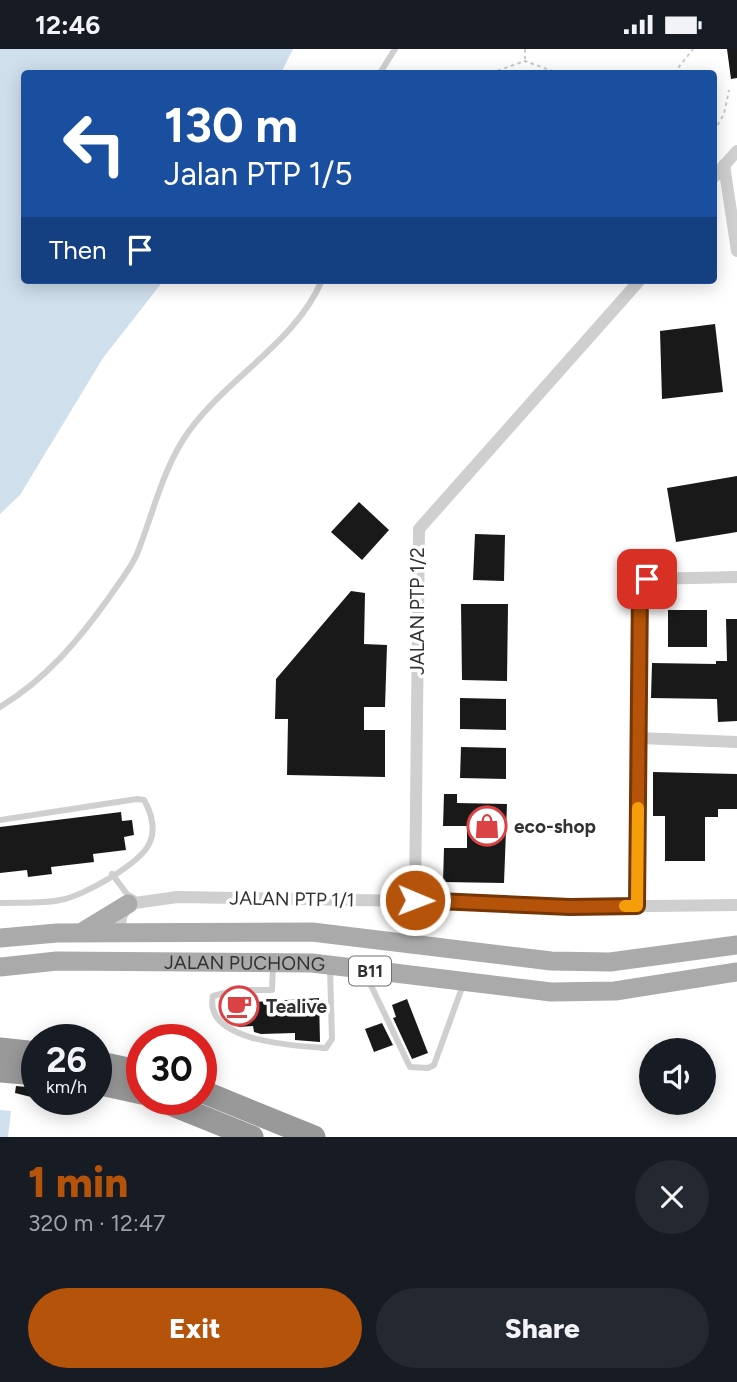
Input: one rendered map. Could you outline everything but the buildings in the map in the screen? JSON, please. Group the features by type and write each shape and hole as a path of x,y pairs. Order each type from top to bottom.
{"highway":[{"path":"0,1049 21,1051"},
{"path":"0,1071 21,1073"},
{"path":"217,1098 314,1137"},
{"path":"198,1115 252,1137"}],"main road":[{"path":"82,932 134,902"},
{"name":"JALAN PUCHONG","path":"0,938 82,932 312,932 551,961 610,962 737,945"},
{"path":"120,932 122,945 136,956 181,958 223,965"},
{"name":"JALAN PUCHONG","path":"0,967 57,961 223,965 273,963 330,966 551,992 615,991 737,972"}],"street":[{"path":"717,173 737,151"},
{"path":"724,165 737,251"},
{"name":"JALAN PTP 1/2","path":"415,900 419,530 636,284"},
{"path":"637,906 642,581 737,577"},
{"path":"639,738 737,742"},
{"name":"JALAN PTP 1/1","path":"134,902 177,897 415,900 570,907 737,905"},
{"path":"120,932 121,917 134,902"}],"lane":[{"path":"382,70 394,49"},
{"path":"0,708 39,681 82,636 135,558 167,474 188,432 227,386 275,345 316,295 320,284"},
{"path":"0,820 137,799 144,800 152,819 150,842 137,859 84,892 61,900 0,903"},
{"path":"112,874 134,902"},
{"path":"273,963 272,990 236,990 213,996 214,1014 237,1033 271,1043 326,1048 332,1039 330,966"},
{"path":"364,970 410,1067 428,1068 434,1065 464,982"}],"path":[{"path":"525,49 526,61"},
{"path":"676,70 693,49"},
{"path":"500,70 526,61 550,70"},
{"path":"717,126 724,114 729,90"}],"water":[{"path":"0,49 293,49 282,70 21,70 21,284 161,284 103,358 20,495 0,514"},
{"path":"0,1110 11,1111 8,1137 0,1137"}],"slow traffic":[{"path":"625,906 637,906 638,808"}],"place":[{"name":"eco-shop","path":"487,826"},
{"name":"Tealive","path":"239,1006"}],"route":[{"path":"415,900 570,907 637,906 640,587 642,581 647,579"}]}
